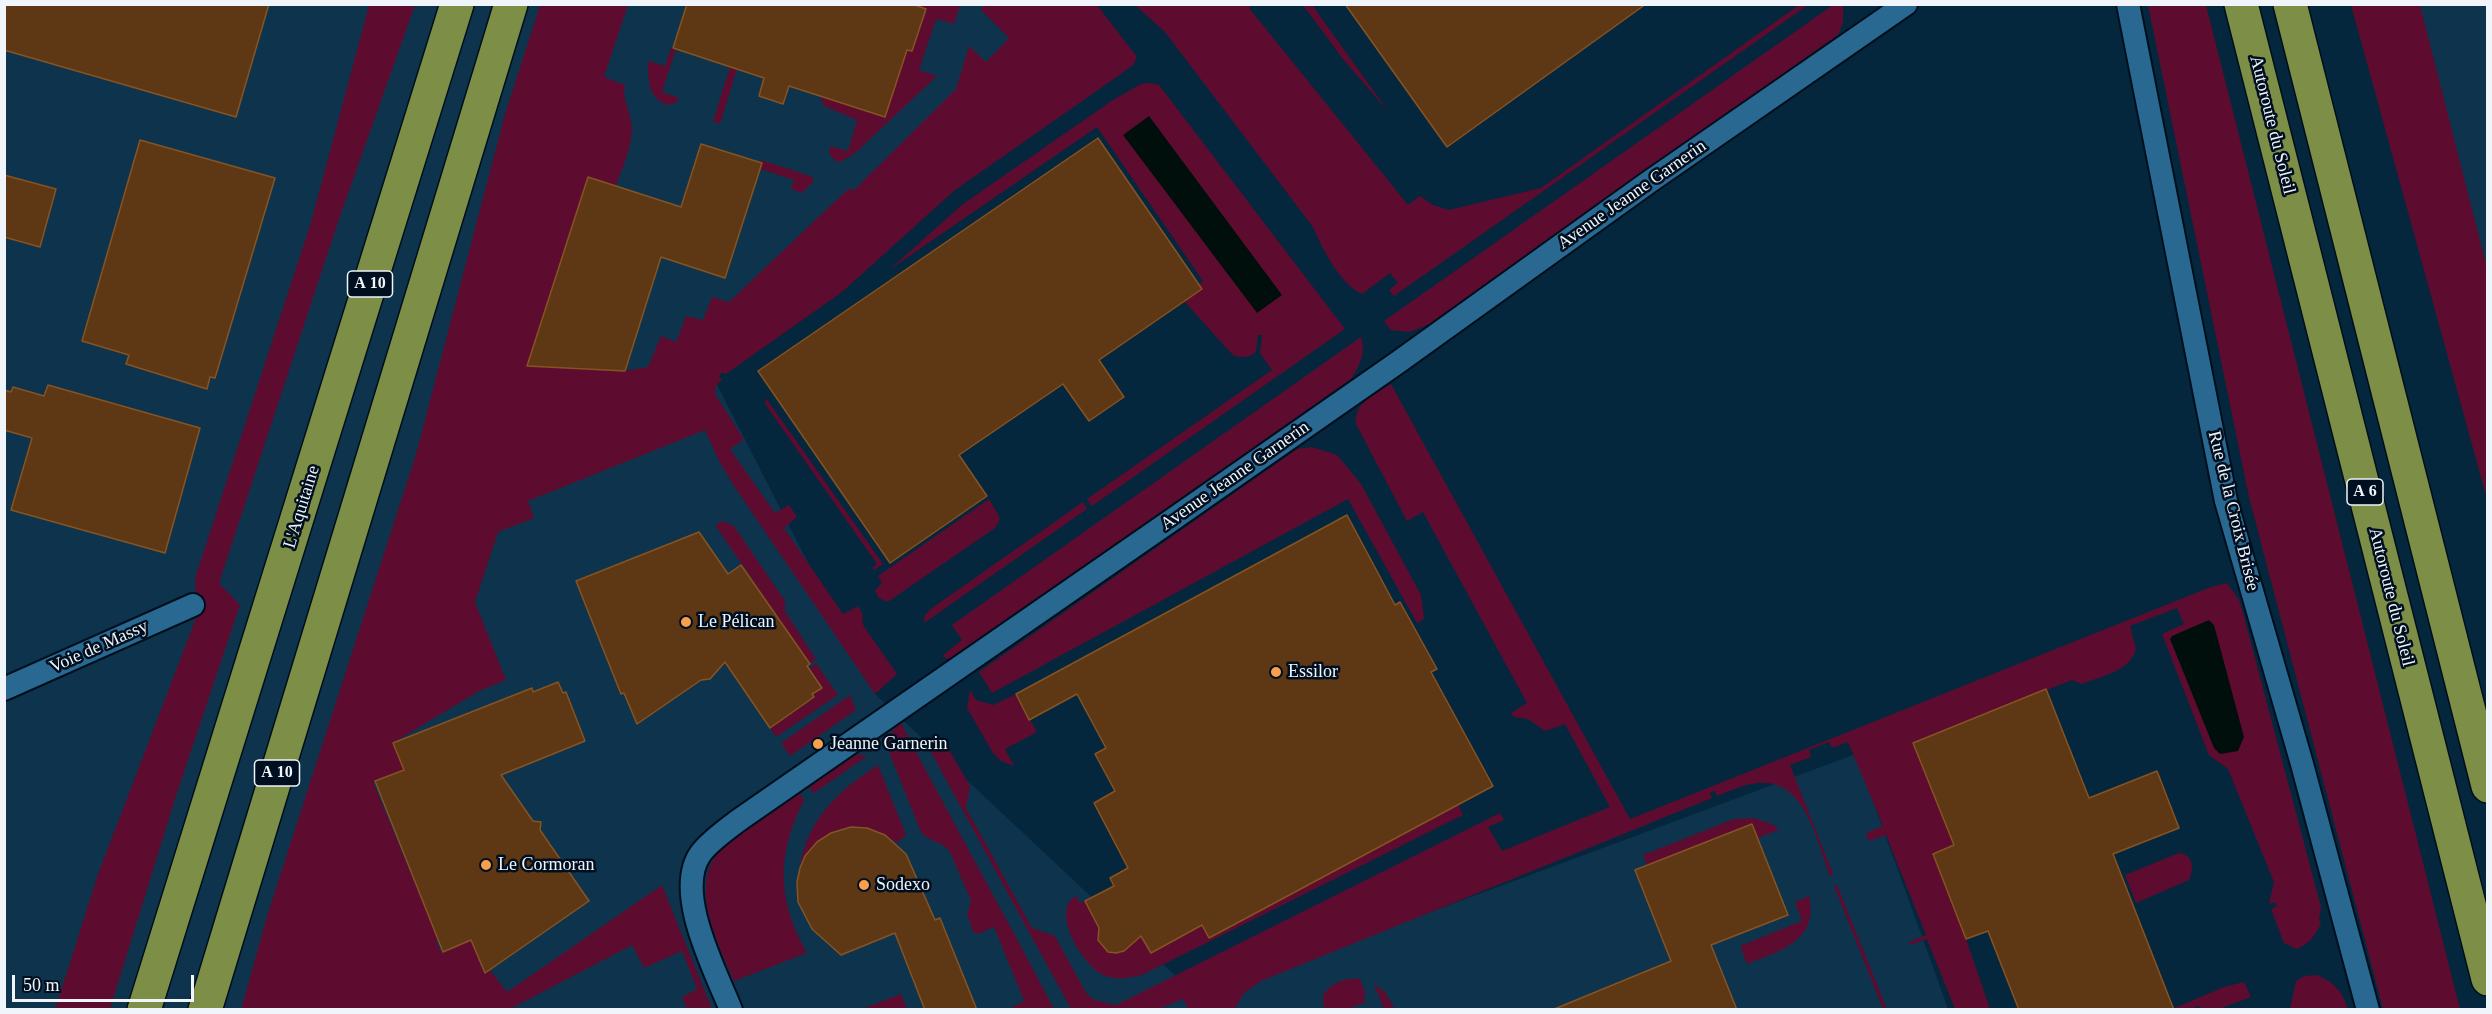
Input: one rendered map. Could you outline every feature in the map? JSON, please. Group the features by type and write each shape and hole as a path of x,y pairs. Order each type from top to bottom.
{"highway":[{"name":"L'Aquitaine","path":"144,1010 457,4"},
{"name":"A 10","path":"205,1010 511,4"},
{"name":"Autoroute du Soleil","path":"2241,4 2487,979"},
{"name":"A 6","path":"2290,4 2487,786"}],"street":[{"name":"Avenue Jeanne Garnerin","path":"731,1010 695,918 690,888 693,870 700,854 712,842 754,809 1397,363 1649,182 1906,4"},
{"name":"Rue de la Croix Brisée","path":"2128,4 2226,501 2302,764 2368,1010"},
{"name":"Voie de Massy","path":"4,689 193,605"}],"shaded area":[{"path":"5,4 1082,5 709,369 875,694 1199,998 1856,754 1948,1009 5,1010"},
{"path":"369,5 415,5 338,222 219,583 240,605 176,796 110,1009 55,1010 98,874 196,618 195,578 311,222"},
{"path":"540,5 628,5 604,77 625,85 624,95 632,129 630,146 616,186 588,178 528,366 625,371 648,367 661,336 676,342 686,316 703,320 712,297 729,302 848,189 854,190 956,89 969,46 986,62 1009,38 981,10 983,5 1097,5 1137,57 1133,65 1118,76 955,190 842,292 726,374 722,372 719,376 722,379 716,386 715,394 743,438 730,449 775,513 789,505 797,517 784,528 843,614 858,606 862,613 863,625 897,674 875,694 734,486 705,430 528,501 534,518 498,532 475,602 506,680 479,691 393,743 404,770 373,782 438,939 436,941 441,952 471,940 484,973 490,970 507,992 662,885 712,1009 687,1009 682,997 697,989 682,951 644,968 632,945 510,1009 241,1010 267,916 416,454 505,114"},
{"path":"914,5 960,5 954,24 936,19 919,70 937,76 854,154 840,162 835,161 829,153 830,146 848,151 857,120 824,106 820,96 885,117 907,50 912,51 926,10"},
{"path":"1135,5 1252,5 1249,8 1408,205 1420,196 1433,205 1449,210 1541,188 1799,5 1808,5 1394,296 1389,290 1398,283 1390,273 1362,294 1346,282 1327,255 1313,227 1165,32"},
{"path":"1303,5 1312,5 1388,111 1343,59"},
{"path":"1833,5 1843,5 1843,22 1838,35 1430,324 1409,332 1391,330 1384,321"},
{"path":"2148,5 2206,5 2460,1009 2383,1009 2249,497"},
{"path":"2351,5 2420,5 2487,268 2487,499"},
{"path":"2376,5 2487,5 2487,426"},
{"path":"671,48 676,49 662,92 679,98 677,102 668,105 656,98 650,88 648,61 665,66"},
{"path":"730,67 737,69 720,124 713,121"},
{"path":"1141,84 1159,85 1345,329 1092,506 1087,499 1272,370 1260,353 1262,335 1258,335 1256,352 1250,356 1236,356 1184,301 1202,289 1199,285 1203,281 1097,127 889,270 963,204 1113,100"},
{"path":"1149,116 1282,295 1257,313 1123,135"},
{"path":"761,160 813,177 813,182 802,193 791,189 794,180 760,169"},
{"path":"1361,337 1363,349 1361,359 1351,379 964,651 949,659 942,656 962,640 952,625"},
{"path":"1391,384 1630,819 2211,587 2227,583 2239,600 2243,613 2321,907 2319,919 2321,923 2317,932 2309,942 2297,949 2284,943 2271,909 2277,906 2275,902 2269,904 2274,882 2228,769 2209,755 2162,634 2184,624 2177,608 2130,626 2136,649 2128,663 2122,668 2082,684 2072,680 1913,743 1954,845 1933,854 1990,1009 1955,1009 1927,939 1910,945 1909,942 1926,935 1886,835 1869,841 1866,833 1883,826 1848,742 1832,748 1829,742 1809,750 1811,757 1790,765 1833,874 1830,876 1814,830 1798,801 1787,791 1774,784 1758,783 1717,796 1715,791 1710,793 1712,798 1261,981 1244,993 1234,1010 1188,1009 1183,999 1159,1009 1071,1009 926,743 936,737 951,753 970,786 966,808 1032,928 1055,936 1086,993 1094,1000 1116,1005 1500,813 1504,820 1488,827 1502,851 1610,807 1565,724 1545,731 1528,719 1514,717 1511,713 1527,703 1423,512 1407,521 1356,424 1356,416 1362,404"},
{"path":"766,398 883,564 874,570 872,568 877,564 768,408 765,403"},
{"path":"1312,447 1337,455 1361,484 1421,595 1424,619 1417,623 1348,499 992,693 979,672 1297,449"},
{"path":"989,499 1000,518 995,528 889,601 878,597 875,590 882,583 878,576"},
{"path":"1083,502 1087,509 924,623 925,615 932,608"},
{"path":"723,521 734,526 785,601 785,611 816,659 810,664 715,525"},
{"path":"2209,620 2214,625 2244,737 2238,751 2220,754 2214,748 2170,639 2172,636"},
{"path":"816,663 838,695 776,737 770,728 814,698 809,669"},
{"path":"970,690 976,700 993,705 1016,694 1037,732 1005,749 1014,766 1001,761 993,753 967,708"},
{"path":"850,695 856,710 790,756 781,743"},
{"path":"901,723 1054,1009 1009,1009 1024,1001 994,927 978,934 973,932 967,914 971,901 950,852 921,832 891,757 889,738 893,730"},
{"path":"856,754 867,756 814,793 809,787"},
{"path":"878,765 906,835 897,843 869,829 855,827 842,829 818,842 808,853 800,868 803,851 817,821 838,796"},
{"path":"800,793 804,800 788,840 784,877 785,896 790,914 807,953 734,981 713,930 708,911 706,892 708,875 714,858 727,843 753,823"},
{"path":"1458,804 1463,815 1144,974 1113,978 1095,970 1072,937 1067,925 1066,913 1069,903 1076,896 1080,903 1085,901 1123,904 1151,953 1202,925 1210,938","holes":["1100,925 1133,939 1126,949 1117,952 1108,951 1098,940"]},
{"path":"1754,818 1772,824 1779,830 1757,838 1751,824 1647,865 1643,855 1734,819"},
{"path":"2179,853 2188,857 2192,863 2189,880 2136,903 2125,875"},
{"path":"1837,885 1887,1009 1883,1009 1834,886"},
{"path":"1809,896 1811,911 1808,924 1802,934 1784,949 1747,964 1740,946 1802,921 1795,902"},
{"path":"2317,975 2337,988 2348,1009 2290,1009 2296,981 2304,976"},
{"path":"1360,979 1366,1002 1348,1009 1324,1009 1323,995 1330,987 1344,980"},
{"path":"2244,982 2251,997 2219,1009 2200,1009 2199,1006 2170,1010 2224,987"},
{"path":"1374,984 1385,992 1395,1009 1384,1009"},
{"path":"901,994 907,1009 862,1009"}],"building":[{"path":"4,4 269,4 236,117 4,50"},
{"path":"687,4 912,4 926,9 912,51 907,50 885,117 789,86 783,104 759,96 764,78 673,48"},
{"path":"1345,4 1646,4 1447,147"},
{"path":"1098,138 1202,289 1099,360 1124,397 1089,421 1063,384 959,455 987,496 890,563 758,371"},
{"path":"140,140 275,178 215,378 210,377 207,389 126,364 129,355 82,341"},
{"path":"701,144 762,163 725,278 661,257 625,371 527,366 588,177 681,207"},
{"path":"4,175 56,189 40,247 4,237"},
{"path":"48,385 200,428 165,553 11,510 32,438 4,430 4,390 11,392 13,387 44,396"},
{"path":"1347,515 1395,605 1400,602 1437,669 1431,672 1493,786 1209,938 1202,925 1151,953 1141,936 1124,951 1108,952 1098,940 1099,928 1085,901 1114,886 1110,878 1128,868 1094,803 1115,791 1095,754 1106,748 1077,694 1029,720 1016,694"},
{"name":"Le Pélican","path":"699,532 728,574 741,565 810,664 807,666 822,688 812,694 814,697 770,728 725,662 710,679 701,680 637,724 624,693 621,694 576,581"},
{"name":"Le Cormoran","path":"558,682 563,693 566,692 585,741 501,775 533,821 541,822 540,830 589,901 485,973 471,940 443,952 375,781 404,770 393,743 532,688 533,692"},
{"path":"2046,689 2089,798 2157,771 2179,828 2113,854 2174,1010 2019,1010 1988,931 1966,939 1933,854 1954,845 1913,743"},
{"path":"1752,824 1788,915 1711,945 1737,1010 1552,1010 1671,961 1635,870"},
{"path":"851,827 867,828 885,835 906,854 935,920 940,918 977,1010 925,1010 895,933 841,955 812,929 798,902 797,882 800,868 805,856 817,842 831,833"}],"place":[{"name":"Le Pélican","path":"686,622"},
{"name":"Essilor","path":"1276,672"},
{"name":"Jeanne Garnerin","path":"818,744"},
{"name":"Le Cormoran","path":"486,865"},
{"name":"Sodexo","path":"864,885"}]}
